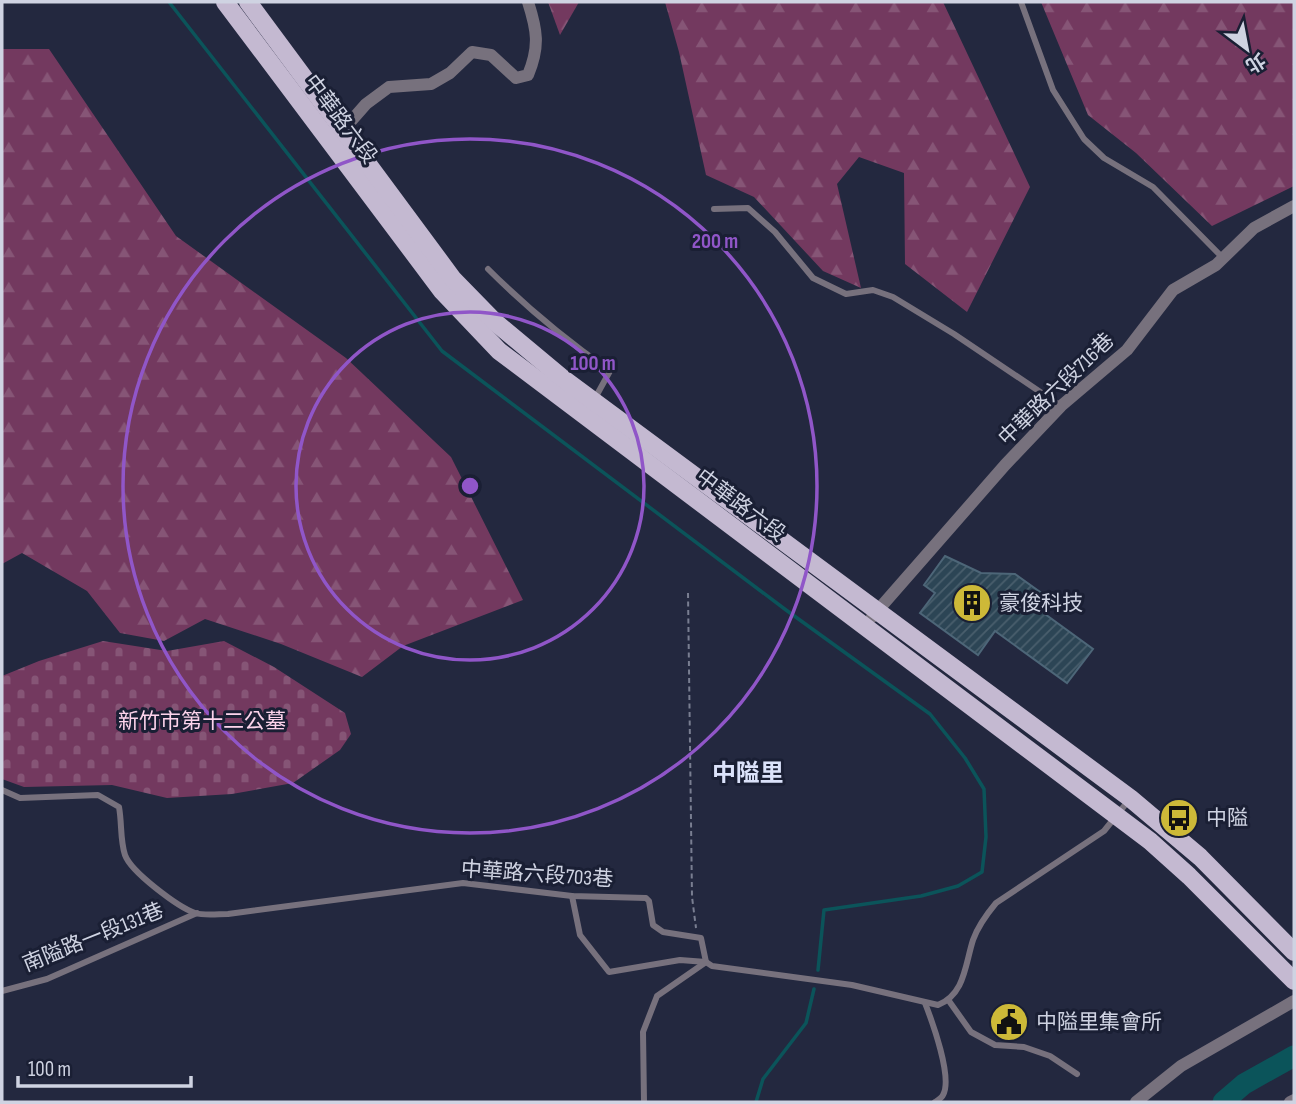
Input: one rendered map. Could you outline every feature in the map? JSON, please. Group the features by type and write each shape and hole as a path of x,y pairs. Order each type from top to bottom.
{"main road":[{"name":"中華路六段","path":"225,2 422,267 481,334 552,392 871,619 1130,798 1200,857 1294,952"},
{"name":"中華路六段","path":"248,2 453,279 510,337 871,619 1118,817 1189,876 1294,981"}],"street":[{"path":"344,129 366,104 390,87 431,84 450,73 472,52 491,55 516,78 528,75 534,60 537,30 528,2"},
{"name":"中華路六段716巷","path":"871,619 988,484 1061,406 1127,350 1173,290 1216,265 1254,228 1294,206"},
{"path":"1136,1102 1181,1066 1294,1001"}],"lane":[{"path":"1021,2 1053,90 1084,139 1104,158 1153,187 1223,258"},
{"path":"714,209 747,208 775,232 813,278 846,294 873,290 893,297 954,334 1061,406"},
{"path":"488,269 557,333 610,371 593,401"},
{"path":"2,790 20,798 98,795 119,807 125,857 131,867 181,906 197,913"},
{"path":"572,896 580,935 608,972 680,960 706,962 712,966 852,985 938,1005 956,994 978,928 996,903 1104,831 1118,817 1130,798"},
{"name":"中華路六段703巷","path":"197,913 228,914 463,883 572,896 646,898 649,901 653,925 663,932 697,938"},
{"name":"南隘路一段131巷","path":"2,991 47,979 197,913"},
{"path":"697,938 701,939 706,962"},
{"path":"644,1102 643,1032 657,996 706,962"},
{"path":"948,1001 971,1032 995,1045 1024,1047 1050,1056 1077,1074"},
{"path":"925,1003 944,1068 946,1085 939,1101"}],"path":[{"path":"688,593 692,897 697,938"}],"green space":[{"path":"548,2 579,2 560,35"},
{"path":"665,2 943,2 1030,187 967,312 905,264 904,173 859,157 837,184 861,288 823,271 754,197 706,175"},
{"path":"1041,2 1294,2 1294,186 1212,226 1136,153 1088,115"},
{"path":"2,49 49,49 176,236 346,358 451,457 523,600 403,646 362,677 281,644 205,619 164,641 120,633 87,591 22,553 2,564"},
{"name":"新竹市第十二公墓","path":"103,641 167,651 224,641 274,667 345,713 351,734 340,750 293,783 232,794 167,798 112,785 24,787 2,779 2,676"}],"building":[{"path":"945,556 981,573 1015,574 1054,602 1045,614 1093,649 1067,683 995,631 978,655 920,613 935,593 924,585"},
{"name":"中隘里集會所","path":"1008,1004 1023,1011 1009,1040 994,1033"}],"waterway":[{"path":"169,2 442,351 786,610 930,714 965,758 984,789 986,837 982,872 958,886 921,896 824,910 818,970"},
{"path":"756,1102 763,1079 806,1023 814,989"},
{"path":"1223,1102 1244,1084 1294,1056"}],"place":[{"name":"豪俊科技","path":"972,603"},
{"name":"中隘","path":"1179,818"},
{"name":"中隘里集會所","path":"1009,1022"}],"district":[{"name":"中隘里","path":"748,773"}]}
